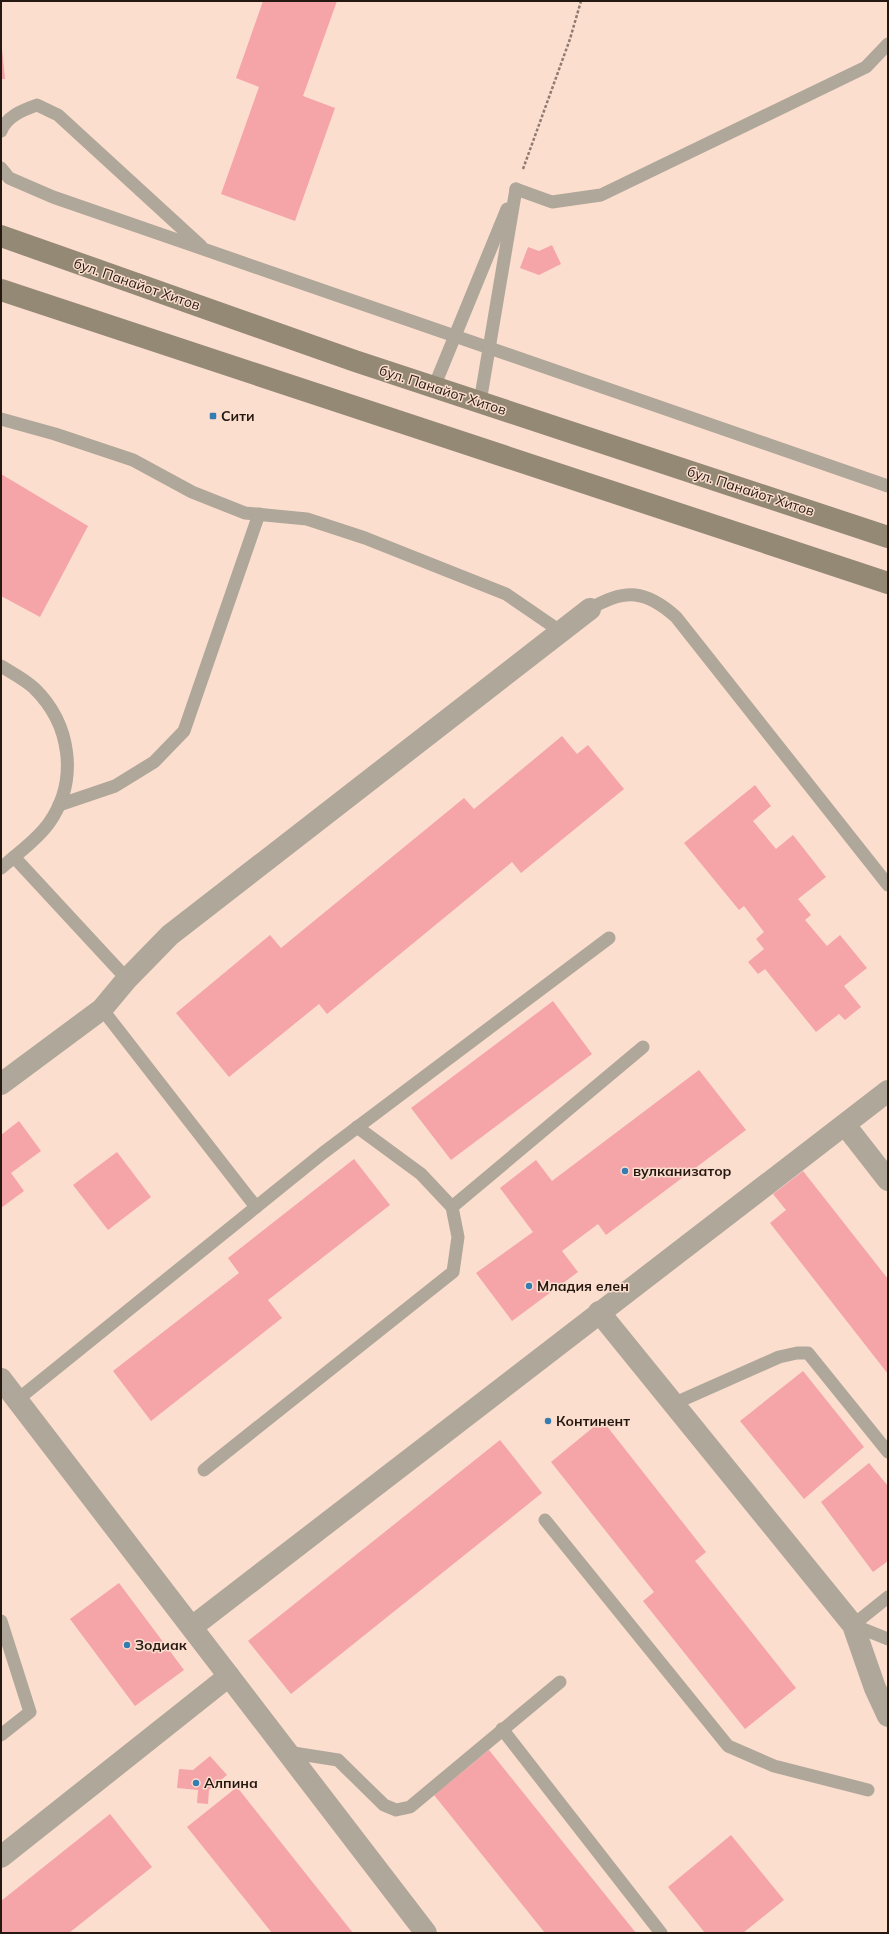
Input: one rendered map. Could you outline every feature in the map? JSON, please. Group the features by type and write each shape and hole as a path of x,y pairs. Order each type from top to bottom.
{"street":[{"name":"бул. Панайот Хитов","path":"1,236 348,358 888,537"},
{"path":"1,290 888,583"},
{"path":"1,1084 102,1009 127,979 170,935 590,609"},
{"path":"192,1627 599,1312 888,1091"},
{"path":"844,1125 888,1180"},
{"path":"599,1312 853,1625 875,1688 888,1716"},
{"path":"1,1379 426,1933"},
{"path":"1,1856 229,1676"}],"lane":[{"path":"516,189 552,202 601,196 866,67 888,44"},
{"path":"1,131 3,127 19,112 37,105 58,115 205,250"},
{"path":"1,168 9,178 53,197 888,486"},
{"path":"434,387 516,189"},
{"path":"480,402 516,189"},
{"path":"1,419 55,434 133,460 192,492 245,513 307,519 365,538 506,594 560,631"},
{"path":"59,805 115,786 154,762 184,731 259,514"},
{"path":"590,609 606,599 625,595 644,596 662,604 676,617 888,885"},
{"path":"1,666 33,687 49,704 62,730 68,759 66,782 59,805 48,824 14,858 1,868"},
{"path":"14,858 127,979"},
{"path":"17,1400 357,1127 610,938"},
{"path":"102,1009 256,1207"},
{"path":"452,1207 643,1047"},
{"path":"204,1470 453,1272 458,1237 452,1207 421,1174 357,1127"},
{"path":"673,1404 780,1357 798,1353 808,1353 888,1452"},
{"path":"545,1520 728,1746 774,1766 868,1790"},
{"path":"888,1596 853,1625 888,1640"},
{"path":"1,1621 30,1712 1,1735"},
{"path":"287,1752 338,1760 384,1805 396,1810 410,1808 502,1729 560,1682"},
{"path":"502,1729 661,1933"}],"path":[{"path":"516,189 570,39 581,1"}],"building":[{"path":"263,1 337,1 303,96 335,108 295,221 221,194 259,87 236,78"},
{"path":"1,39 5,79 1,79"},
{"path":"552,245 561,264 539,275 520,268 528,247 539,251"},
{"path":"1,474 88,526 40,617 1,596"},
{"path":"562,736 577,754 588,745 624,789 521,873 512,862 327,1014 319,1004 229,1077 176,1013 270,935 281,948 464,798 474,809"},
{"path":"755,785 771,806 753,821 776,849 793,835 826,877 798,899 811,915 805,920 827,946 840,935 867,968 844,986 861,1007 845,1020 839,1014 816,1032 765,969 758,974 748,962 764,949 756,939 764,932 744,906 739,910 684,843"},
{"path":"553,1001 592,1054 451,1160 411,1108"},
{"path":"699,1070 746,1130 606,1235 598,1224 562,1251 578,1272 512,1321 476,1273 533,1232 500,1188 536,1160 552,1181"},
{"path":"19,1121 41,1151 11,1173 24,1191 1,1208 1,1135"},
{"path":"117,1152 151,1197 108,1230 73,1185"},
{"path":"354,1159 390,1205 268,1300 282,1318 151,1421 113,1371 239,1273 228,1258"},
{"path":"803,1171 888,1279 888,1374 770,1223 786,1210 773,1194"},
{"path":"803,1371 864,1447 804,1499 740,1421"},
{"path":"602,1420 706,1552 695,1561 796,1688 745,1729 643,1601 654,1592 551,1462"},
{"path":"500,1440 542,1493 291,1694 248,1641"},
{"path":"869,1463 888,1486 888,1561 873,1572 821,1502"},
{"name":"Зодиак","path":"119,1583 184,1670 135,1706 70,1619"},
{"path":"489,1750 636,1933 545,1933 434,1795"},
{"path":"210,1756 227,1775 209,1790 208,1804 197,1803 198,1790 177,1788 179,1769 193,1770"},
{"path":"237,1787 353,1933 272,1933 187,1827"},
{"path":"110,1814 152,1867 69,1933 1,1933 1,1901"},
{"path":"731,1835 784,1900 743,1933 705,1933 668,1887"}],"place":[{"name":"Сити","path":"213,416"},
{"name":"вулканизатор","path":"625,1171"},
{"name":"Младия елен","path":"529,1286"},
{"name":"Континент","path":"548,1421"},
{"name":"Зодиак","path":"127,1645"},
{"name":"Алпина","path":"196,1783"}]}
